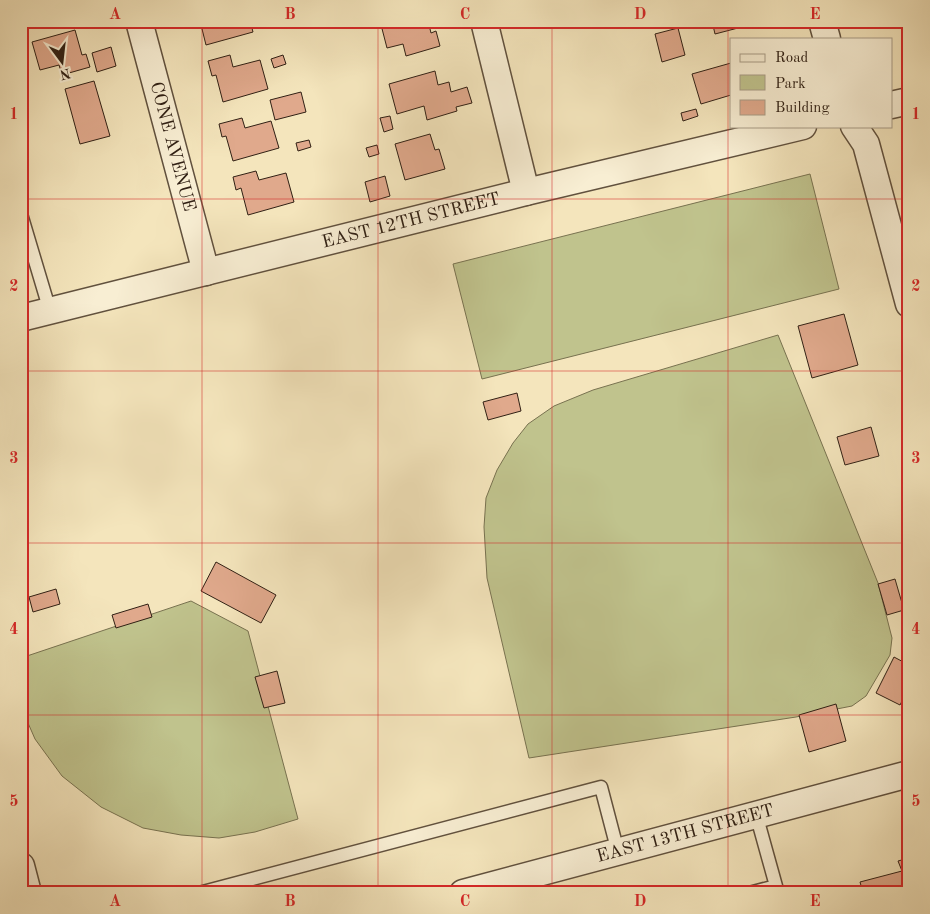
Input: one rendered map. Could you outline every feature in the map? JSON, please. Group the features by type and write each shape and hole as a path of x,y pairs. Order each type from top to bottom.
{"street":[{"name":"CONE AVENUE","path":"139,21 206,272"},
{"path":"484,21 526,192"},
{"path":"822,21 827,38"},
{"path":"892,105 909,101"},
{"name":"EAST 12TH STREET","path":"21,318 526,192 795,128"},
{"path":"855,128 866,144 909,304"},
{"name":"EAST 13TH STREET","path":"463,893 909,774"},
{"path":"21,866 28,893"}],"lane":[{"path":"21,214 50,311"},
{"path":"199,893 235,888 600,787 618,852"},
{"path":"749,893 776,886 756,814"}],"green space":[{"path":"810,174 839,289 482,379 453,264"},
{"path":"778,335 878,583 892,638 890,655 866,696 852,706 796,717 529,758 487,578 484,527 486,498 497,470 513,443 528,424 554,406 593,390"},
{"path":"191,601 248,631 298,819 255,832 219,838 181,835 143,828 101,807 62,776 35,739 21,707 21,658"}],"building":[{"path":"200,21 250,21 253,32 206,45"},
{"path":"380,21 428,21 431,33 436,31 440,46 406,56 403,44 387,48"},
{"path":"712,21 736,21 738,28 715,34"},
{"path":"678,28 685,55 662,62 655,34"},
{"path":"75,30 82,55 86,54 90,67 62,75 59,65 40,70 32,42"},
{"path":"111,47 116,66 97,72 92,53"},
{"path":"230,55 233,67 260,60 268,89 223,102 216,75 212,76 208,61"},
{"path":"283,55 286,64 274,68 271,59"},
{"path":"730,63 730,95 701,104 692,74"},
{"path":"435,71 438,85 449,82 451,92 467,87 472,103 456,107 457,111 427,120 424,106 397,114 389,84"},
{"path":"94,81 110,136 80,144 65,89"},
{"path":"301,92 306,112 275,120 270,100"},
{"path":"696,109 698,116 683,121 681,113"},
{"path":"390,116 393,129 384,132 380,118"},
{"path":"242,118 245,128 271,121 279,148 233,161 226,136 222,137 219,124"},
{"path":"430,134 435,150 439,149 445,169 405,180 395,144"},
{"path":"309,140 311,147 298,151 296,143"},
{"path":"377,145 379,154 369,157 366,148"},
{"path":"256,171 259,180 286,173 294,202 248,215 241,188 236,190 233,177"},
{"path":"385,176 390,196 370,202 365,182"},
{"path":"844,314 858,365 812,378 798,326"},
{"path":"517,393 521,411 488,420 483,402"},
{"path":"871,427 879,456 845,465 837,437"},
{"path":"216,562 276,595 261,623 201,591"},
{"path":"895,579 904,610 887,615 878,584"},
{"path":"56,589 60,604 33,612 29,597"},
{"path":"148,604 152,617 116,628 112,615"},
{"path":"894,657 909,665 909,688 900,705 876,693"},
{"path":"277,671 285,703 264,708 255,677"},
{"path":"836,704 846,741 809,752 799,715"},
{"path":"909,858 909,893 850,893 862,889 860,882 902,871 898,861"}]}
